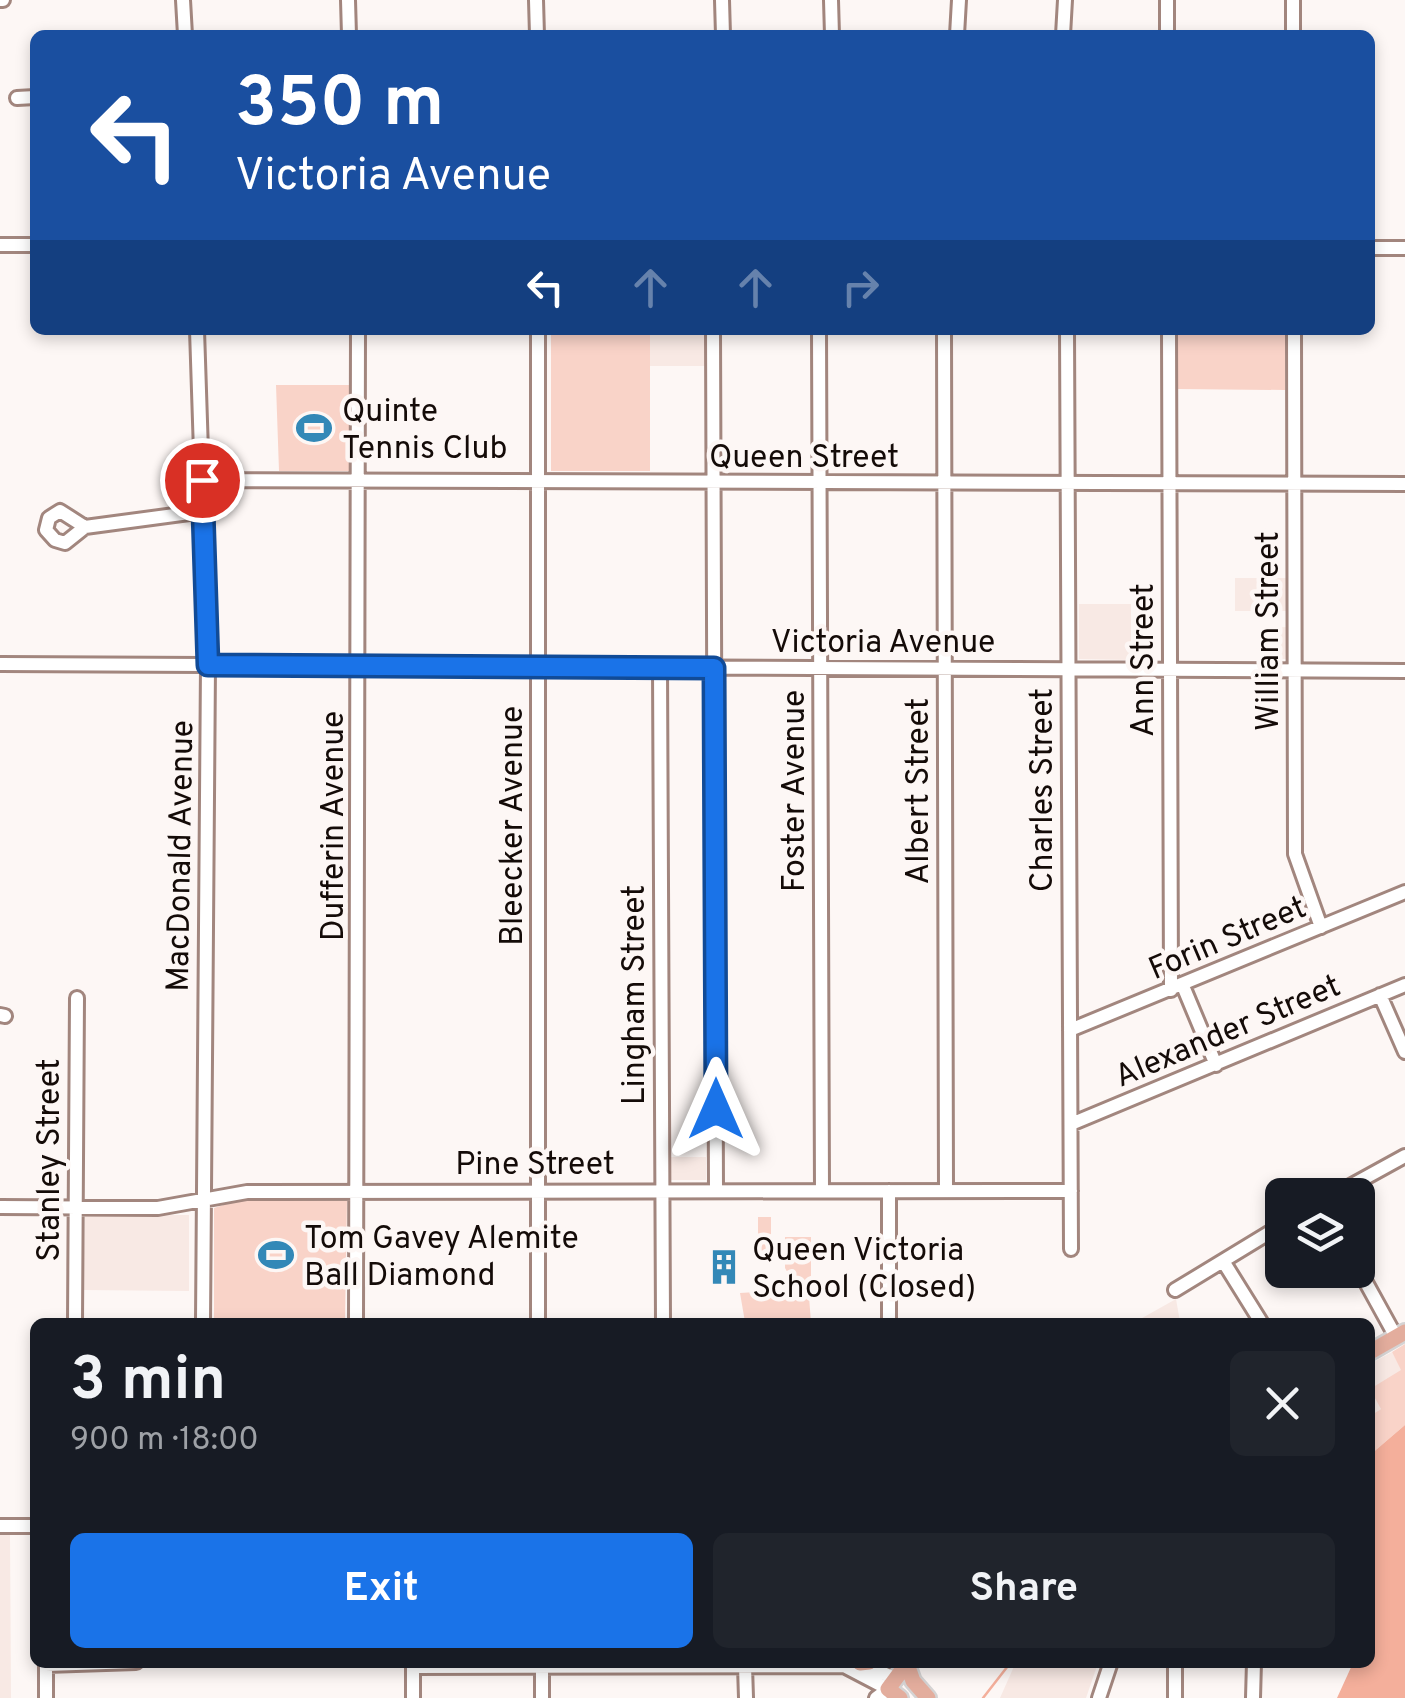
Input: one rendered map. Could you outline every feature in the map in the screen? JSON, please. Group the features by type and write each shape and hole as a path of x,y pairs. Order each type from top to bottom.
{"main road":[{"path":"1375,1349 1400,1334"},
{"path":"905,1668 890,1692 918,1698"},
{"path":"909,1668 913,1680 928,1698"}],"street":[{"path":"183,0 184,30"},
{"path":"348,0 349,30"},
{"path":"536,0 536,30"},
{"path":"722,0 722,30"},
{"path":"831,0 832,30"},
{"path":"957,30 959,0"},
{"path":"1063,30 1065,0"},
{"path":"1167,0 1167,30"},
{"path":"1292,0 1293,30"},
{"path":"17,98 30,98"},
{"path":"0,245 30,245"},
{"path":"1375,248 1405,248"},
{"name":"MacDonald Avenue","path":"197,335 208,665 203,1318"},
{"name":"Dufferin Avenue","path":"356,1318 361,483 358,335"},
{"name":"Bleecker Avenue","path":"538,335 538,1318"},
{"path":"712,335 716,1191"},
{"name":"Foster Avenue","path":"819,335 822,1191"},
{"name":"Albert Street","path":"944,335 946,1191"},
{"name":"Charles Street","path":"1067,335 1072,1249"},
{"name":"Ann Street","path":"1169,335 1169,669 1177,988 1216,1064"},
{"name":"William Street","path":"1294,335 1296,864 1322,927"},
{"name":"Queen Street","path":"202,480 1405,484"},
{"path":"86,528 204,510"},
{"name":"Victoria Avenue","path":"0,664 1405,671"},
{"name":"Lingham Street","path":"660,667 663,1318"},
{"name":"Forin Street","path":"1070,1030 1405,892"},
{"name":"Alexander Street","path":"1071,1124 1405,985"},
{"path":"1380,995 1405,1052"},
{"name":"Stanley Street","path":"75,1318 77,998"},
{"path":"1365,1178 1405,1156"},
{"name":"Pine Street","path":"0,1206 158,1208 247,1192 358,1190 1071,1191"},
{"path":"889,1191 889,1318"},
{"path":"1175,1290 1265,1236"},
{"path":"1223,1261 1259,1318"},
{"path":"1371,1288 1400,1334"},
{"path":"0,1526 30,1526"},
{"path":"46,1668 46,1698"},
{"path":"413,1668 414,1698"},
{"path":"542,1668 542,1698"},
{"path":"745,1668 746,1698"},
{"path":"858,1668 890,1692"},
{"path":"1099,1698 1109,1668"},
{"path":"1175,1668 1175,1698"},
{"path":"1253,1698 1254,1668"}],"shaded area":[{"path":"551,335 650,335 650,471 551,471"},
{"path":"650,335 705,335 705,366 650,366"},
{"path":"1178,335 1285,335 1285,390 1178,389"},
{"name":"Quinte Tennis Club","path":"276,385 350,385 351,471 279,471"},
{"path":"1235,578 1288,578 1288,611 1235,611"},
{"path":"1079,604 1131,604 1131,660 1079,659"},
{"path":"1288,627 1288,659 1260,659 1260,628"},
{"path":"668,1157 706,1157 706,1180 668,1180"},
{"path":"239,1200 347,1201 345,1318 214,1318 214,1208"},
{"path":"85,1215 189,1215 189,1291 83,1290"},
{"path":"758,1217 771,1217 771,1252 758,1252"},
{"path":"785,1237 811,1237 811,1280 792,1280 785,1268"},
{"path":"800,1289 809,1297 811,1318 744,1318 740,1293"},
{"path":"1176,1299 1179,1318 1142,1318"},
{"path":"1405,1344 1405,1425 1375,1451 1375,1413 1381,1409 1375,1398 1375,1386 1401,1370 1392,1352"},
{"path":"1392,1352 1402,1370 1381,1409 1375,1413 1375,1361"},
{"path":"1405,1425 1405,1698 1337,1698 1351,1668 1375,1668 1375,1451"},
{"path":"0,1535 10,1535 11,1698 0,1698"},
{"path":"1013,1668 1096,1668 1086,1698 1000,1698"}],"waterway":[{"path":"983,1698 1006,1668"}],"place":[{"name":"Quinte Tennis Club","path":"314,428"},
{"name":"Tom Gavey Alemite Ball Diamond","path":"276,1255"},
{"name":"Queen Victoria School (Closed)","path":"724,1267"}],"route":[{"path":"202,480 208,665 714,668 716,1109"}]}
